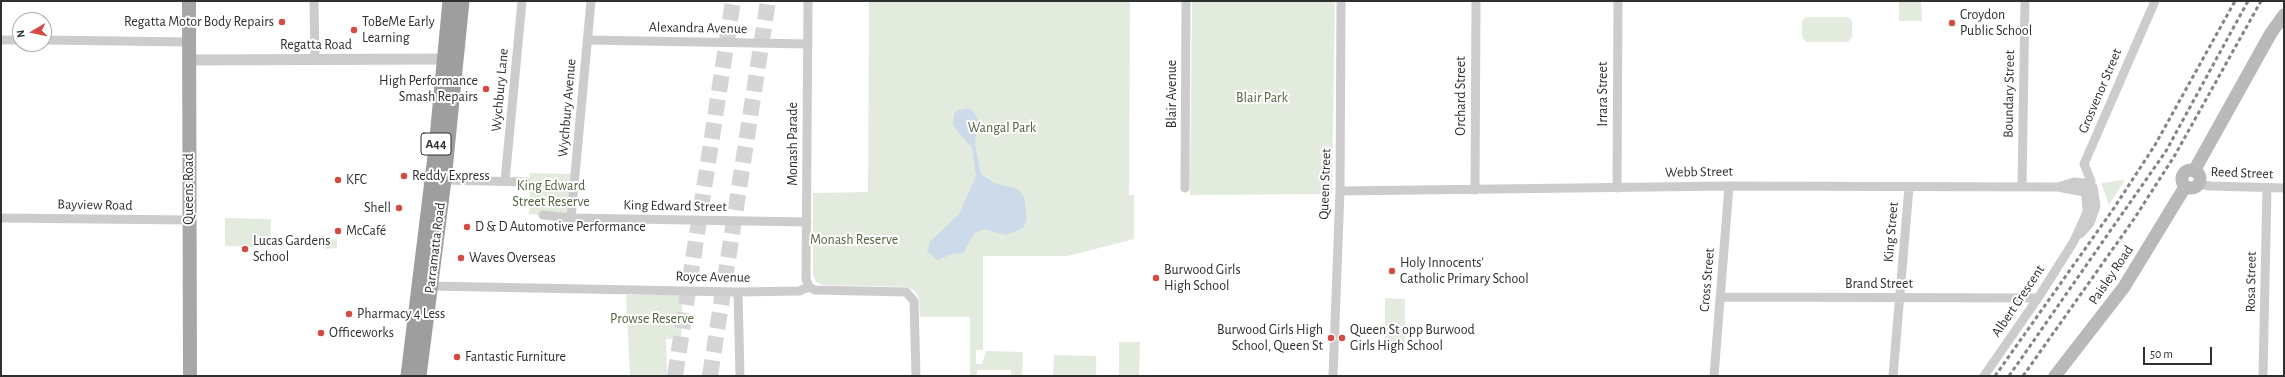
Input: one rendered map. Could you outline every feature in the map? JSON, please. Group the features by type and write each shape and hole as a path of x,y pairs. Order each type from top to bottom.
{"highway":[{"name":"Parramatta Road","path":"408,376 436,148 450,1"},
{"name":"Parramatta Road","path":"419,376 444,180 462,1"}],"main road":[{"name":"Queens Road","path":"189,1 190,376"},
{"path":"2194,170 2271,33 2284,15"},
{"path":"2194,170 2200,176 2199,184 2191,188 2185,187 2182,180 2183,175 2186,171 2194,170"},
{"name":"Paisley Road","path":"2055,376 2124,288 2185,187"}],"street":[{"path":"314,1 314,60"},
{"name":"Wychbury Lane","path":"505,181 522,1"},
{"name":"Wychbury Avenue","path":"571,218 591,1"},
{"name":"Monash Parade","path":"808,1 806,279 809,288"},
{"name":"Blair Avenue","path":"1185,188 1186,1"},
{"name":"Queen Street","path":"1335,373 1340,191 1341,1"},
{"name":"Orchard Street","path":"1474,190 1476,1"},
{"name":"Irrara Street","path":"1616,188 1618,1"},
{"name":"Boundary Street","path":"2022,187 2025,1"},
{"name":"Grosvenor Street","path":"2086,188 2091,181 2084,164 2155,1"},
{"path":"1,40 12,40"},
{"path":"52,40 189,42"},
{"name":"Alexandra Avenue","path":"588,40 808,44"},
{"name":"Regatta Road","path":"189,60 444,59"},
{"path":"444,180 526,182"},
{"name":"Webb Street","path":"1340,191 1729,186 2058,187 2074,182 2086,188"},
{"name":"Reed Street","path":"2199,184 2210,186 2284,188"},
{"name":"Cross Street","path":"1714,376 1729,186"},
{"name":"King Street","path":"1893,376 1909,187"},
{"name":"Albert Crescent","path":"1984,376 2038,298 2074,240 2090,223 2091,213 2096,200 2093,187 2086,188"},
{"name":"Rosa Street","path":"2263,376 2267,188"},
{"name":"King Edward Street","path":"543,214 571,218 807,222"},
{"name":"Bayview Road","path":"1,218 189,220"},
{"name":"Royce Avenue","path":"430,286 738,292 799,291 809,288 820,290 901,291 910,295 914,301 916,376"},
{"path":"738,292 740,376"},
{"name":"Brand Street","path":"1720,297 2038,298"}],"green space":[{"name":"Wangal Park","path":"869,1 1130,1 1129,195 1134,195 1134,239 1068,256 983,256 983,350 976,350 976,364 982,364 986,351 1023,352 1022,376 1011,376 1011,370 977,370 977,376 970,376 970,317 920,317 919,299 915,291 906,287 823,285 816,282 813,274 813,193 868,192"},
{"name":"Blair Park","path":"1192,1 1335,1 1332,194 1190,195"},
{"path":"1899,1 1921,1 1922,21 1899,21"},
{"path":"1806,17 1848,17 1852,21 1852,37 1848,42 1807,42 1802,38 1802,21"},
{"name":"King Edward Street Reserve","path":"530,173 575,174 571,218 529,214"},
{"path":"2125,180 2109,205 2101,183"},
{"path":"225,218 271,219 270,247 225,246"},
{"path":"337,239 337,248 325,249 325,240"},
{"name":"Prowse Reserve","path":"626,295 683,295 681,339 666,339 667,376 630,376"},
{"path":"1385,298 1405,299 1405,346 1385,346"},
{"path":"1119,342 1140,342 1139,376 1119,376"},
{"path":"1054,355 1096,356 1096,376 1053,375"}],"water":[{"path":"970,108 978,119 975,144 981,174 994,183 1018,189 1024,197 1027,220 1023,228 1006,235 984,229 974,234 963,253 952,254 938,260 927,251 930,242 959,214 976,176 972,148 953,125 954,114 958,110"}],"tunnel":[{"path":"675,376 733,1"},
{"path":"710,376 768,1"}],"railway":[{"path":"1995,376 2114,208 2155,145 2235,1"},
{"path":"2009,376 2166,151 2248,1"},
{"path":"2023,376 2134,219 2175,155 2261,1"}],"place":[{"name":"Regatta Motor Body Repairs","path":"282,22"},
{"name":"Croydon Public School","path":"1952,23"},
{"name":"ToBeMe Early Learning","path":"354,30"},
{"name":"High Performance Smash Repairs","path":"486,89"},
{"name":"Reddy Express","path":"404,176"},
{"name":"KFC","path":"338,180"},
{"name":"Shell","path":"399,208"},
{"name":"D & D Automotive Performance","path":"467,227"},
{"name":"McCafé","path":"338,231"},
{"name":"Lucas Gardens School","path":"245,249"},
{"name":"Waves Overseas","path":"461,258"},
{"name":"Holy Innocents' Catholic Primary School","path":"1392,271"},
{"name":"Burwood Girls High School","path":"1156,278"},
{"name":"Pharmacy 4 Less","path":"349,314"},
{"name":"Officeworks","path":"321,333"},
{"name":"Burwood Girls High School, Queen St","path":"1331,338"},
{"name":"Queen St opp Burwood Girls High School","path":"1342,338"},
{"name":"Fantastic Furniture","path":"457,357"}],"park label":[{"name":"Monash Reserve","path":"854,240"}]}
